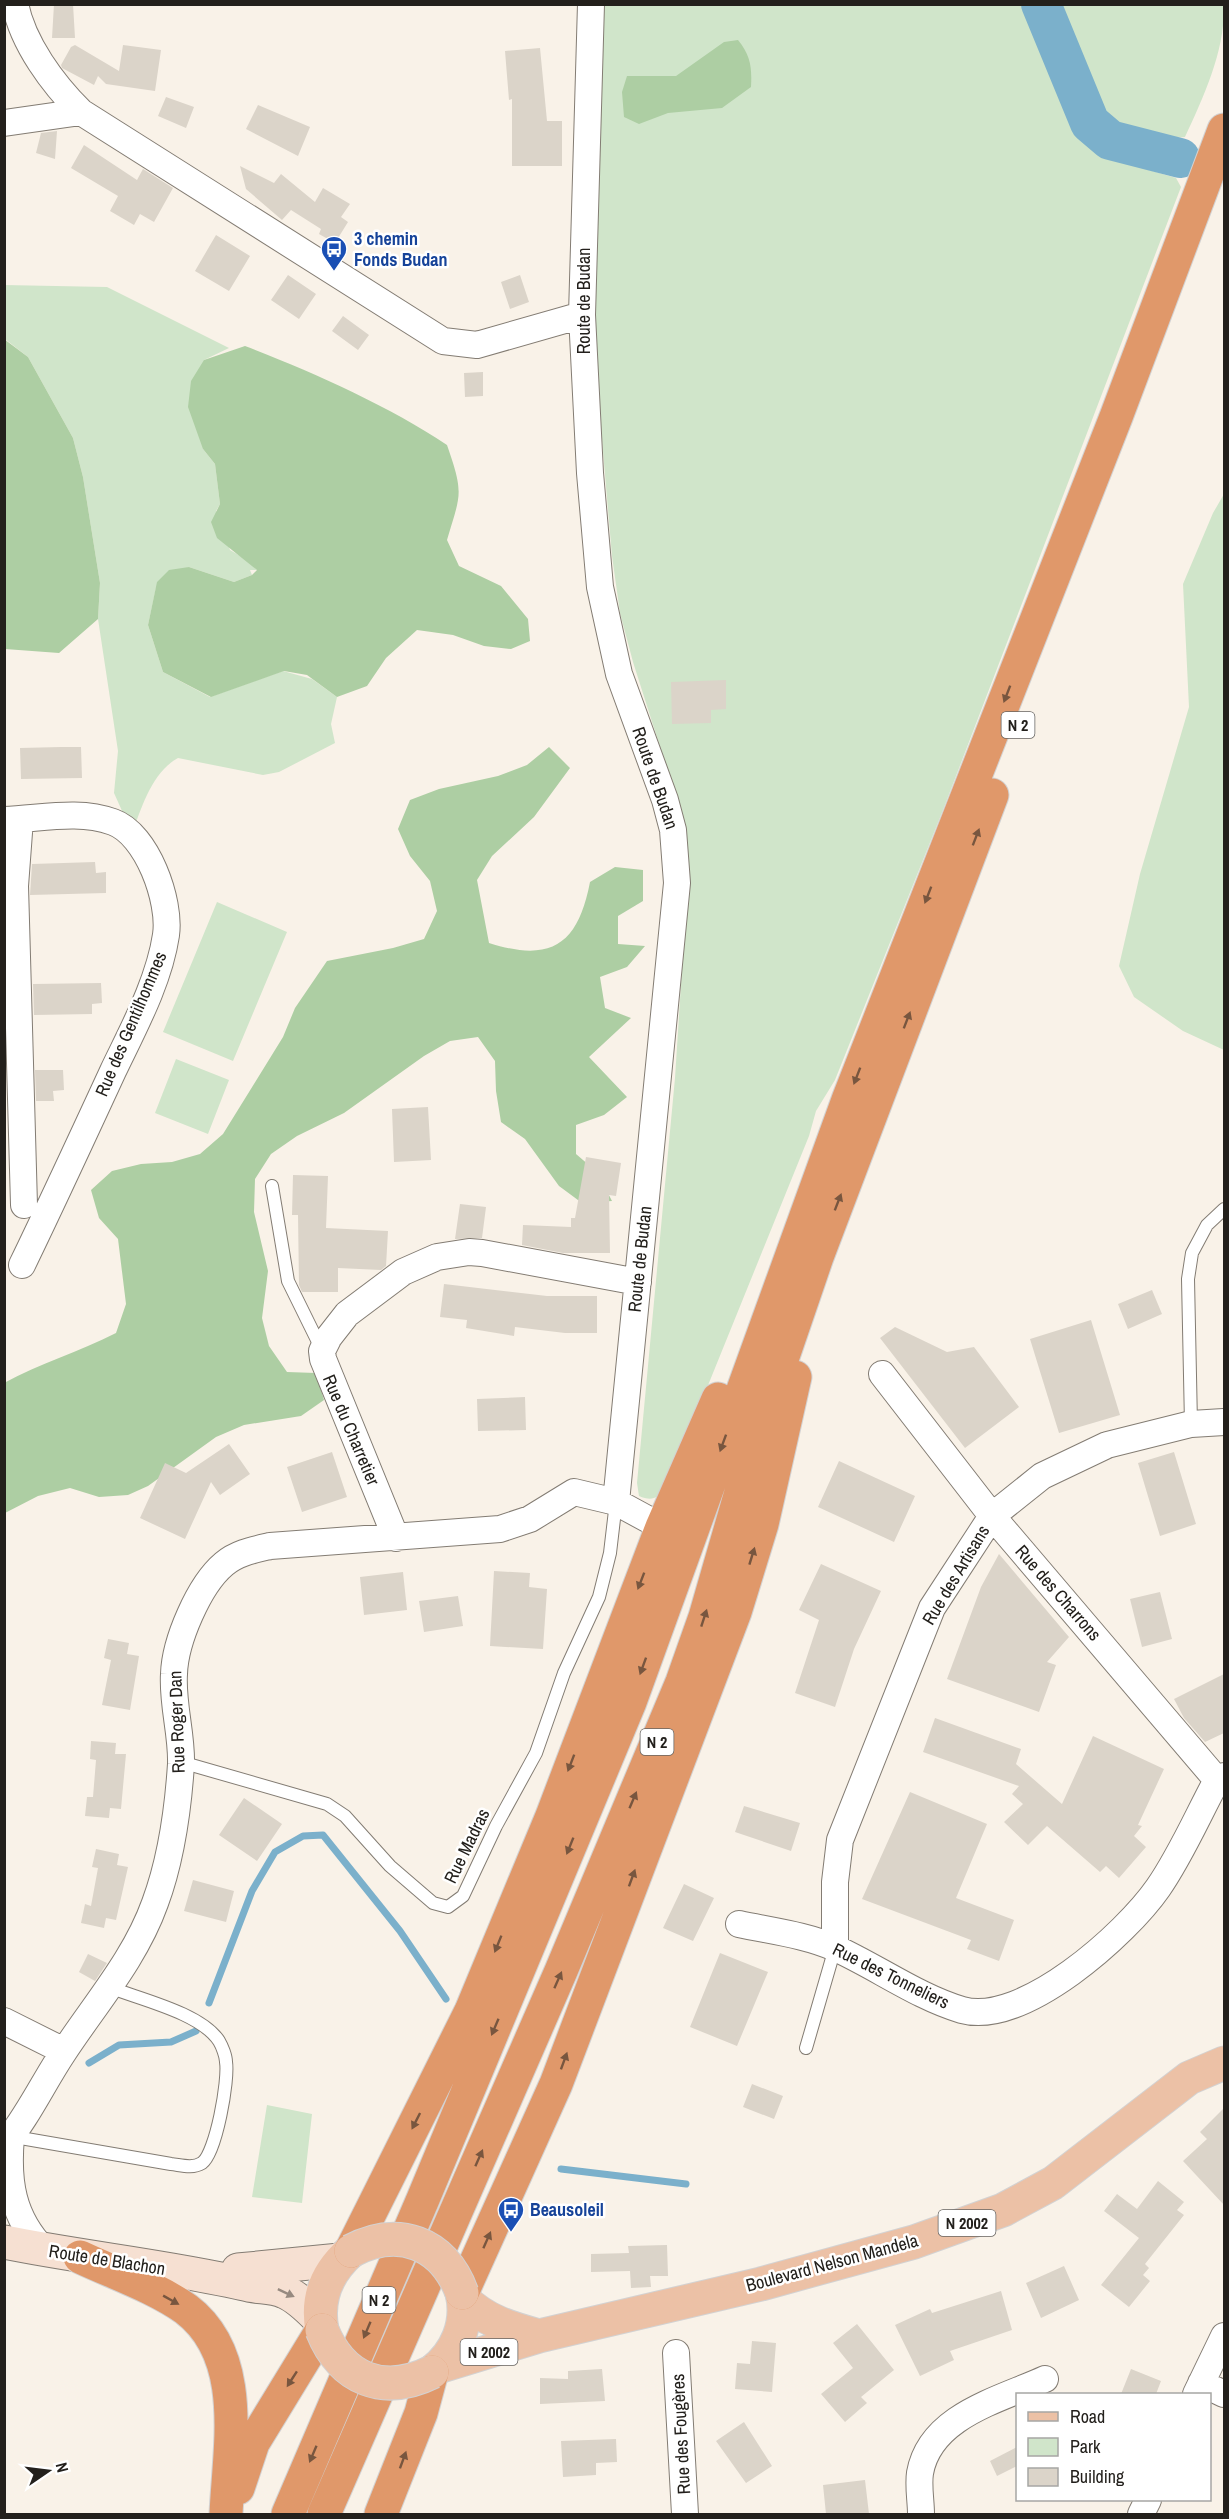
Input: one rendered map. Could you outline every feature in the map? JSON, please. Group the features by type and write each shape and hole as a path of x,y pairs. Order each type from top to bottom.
{"highway":[{"name":"N 2","path":"324,2514 561,1971 682,1682 705,1617 765,1409 805,1253 848,1100 1116,417 1224,130"},
{"name":"N 2","path":"288,2514 432,2178 630,1702 1224,178"},
{"path":"346,2256 471,2011 552,1816 662,1527 767,1286 805,1253"},
{"path":"463,2296 556,2084 735,1612 762,1524 792,1392 805,1253"},
{"path":"80,2257 170,2299 197,2319 214,2340 220,2352 229,2388 226,2514"},
{"path":"232,2514 249,2451 321,2325"},
{"path":"381,2514 435,2369"}],"main road":[{"name":"Boulevard Nelson Mandela","path":"435,2369 539,2336 761,2284 914,2242 1003,2210 1053,2183 1189,2078 1224,2063"},
{"path":"383,2239 404,2240 430,2249 450,2268 463,2296 464,2314 460,2337 449,2356 435,2369 417,2379 400,2383 383,2384 351,2371 338,2360 328,2346 321,2325 324,2288 346,2256 383,2239"},
{"name":"Boulevard Nelson Mandela","path":"463,2296 485,2318 507,2328 539,2336"}],"street":[{"path":"15,4 17,14 44,69 56,87 81,112 443,341 477,345 582,315"},
{"name":"Route de Budan","path":"591,4 582,315 590,473 600,587 619,674 665,800 675,838 677,883 616,1502"},
{"path":"4,123 81,112"},
{"name":"Rue des Gentilhommes","path":"12,820 84,815 114,822 132,833 149,861 164,906 166,932 156,970 130,1035 22,1265"},
{"path":"12,820 15,886 14,1205 53,1200"},
{"name":"Rue du Charretier","path":"396,1538 327,1372 322,1351 338,1323 363,1301 403,1272 437,1257 469,1252 638,1282"},
{"name":"Rue des Charrons","path":"882,1374 992,1516 1221,1778"},
{"name":"Rue des Artisans","path":"835,1948 835,1882 840,1840 932,1608 992,1516 1042,1476 1107,1445 1191,1424 1224,1422"},
{"name":"Rue Roger Dan","path":"7,2139 132,1952 155,1903 173,1832 181,1762 173,1675 175,1660 178,1644 210,1578 234,1557 270,1546 500,1529 530,1519 574,1492 616,1502"},
{"path":"616,1502 662,1527"},
{"name":"Rue des Tonneliers","path":"739,1924 818,1941 935,2000 964,2010 988,2012 1010,2007 1079,1966 1122,1929 1158,1888 1221,1778"},
{"path":"4,2021 64,2051"},
{"path":"7,2139 14,2203 25,2228 44,2250"},
{"name":"Route de Blachon","path":"4,2242 80,2257 209,2276 284,2291 305,2305 321,2325"},
{"name":"Route de Blachon","path":"209,2276 346,2256"},
{"path":"1224,2336 1199,2389 1224,2394"},
{"name":"Rue des Fougères","path":"676,2353 685,2514"},
{"path":"921,2514 920,2473 927,2451 939,2432 959,2418 1045,2379"}],"lane":[{"path":"272,1186 288,1281 322,1351"},
{"path":"1191,1424 1188,1279 1192,1253 1207,1225 1224,1209"},
{"name":"Rue Madras","path":"181,1762 327,1804 345,1816 390,1866 433,1903 448,1907 456,1903 463,1896 496,1826 536,1753 561,1682 599,1597 610,1552 616,1502"},
{"path":"806,2048 835,1948"},
{"path":"7,2139 194,2166 204,2161 211,2151 224,2098 226,2062 219,2041 195,2020 109,1988"}],"green space":[{"path":"602,5 1025,5 1070,115 1087,140 1117,159 1176,178 1181,187 943,810 835,1080 816,1111 809,1136 666,1489 657,1497 650,1499 639,1496 637,1483 675,1078 688,875 683,819 633,662 620,613 612,556 593,335"},
{"path":"1052,5 1224,5 1221,39 1212,73 1185,137 1165,139 1111,122 1092,100"},
{"path":"738,40 750,62 751,87 722,108 668,113 639,124 624,117 622,92 627,76 676,76 724,42"},
{"path":"4,285 107,287 229,348 204,360 203,449 215,464 220,504 216,511 230,550 247,560 257,570 250,570 252,575 234,582 189,567 156,588 148,625 163,672 210,697 283,671 312,679 337,697 331,724 335,743 279,772 263,775 178,758 161,772 155,781 132,833 114,793 118,751 98,619 100,583 83,477 73,438 28,357 5,339"},
{"path":"4,339 28,357 73,438 83,477 100,583 98,619 59,653 5,649"},
{"path":"245,346 349,390 447,445 459,493 447,540 459,566 501,586 528,619 530,641 511,649 484,646 453,635 417,630 386,658 367,686 337,697 307,675 284,671 211,697 163,672 148,625 157,582 169,570 189,567 234,582 252,575 257,570 217,538 211,522 220,504 215,464 203,449 188,407 191,381 204,360"},
{"path":"1224,494 1224,1050 1183,1031 1134,997 1119,966 1140,874 1189,707 1183,584 1213,513"},
{"path":"549,747 570,768 534,817 492,856 477,880 489,943 530,951 545,949 559,943 569,934 578,921 590,882 615,867 643,870 643,901 618,916 618,944 645,946 627,967 600,977 605,1008 631,1018 589,1057 627,1097 604,1115 576,1125 576,1154 597,1172 612,1201 582,1203 559,1186 525,1139 501,1122 496,1091 495,1061 478,1037 450,1041 424,1056 344,1113 297,1136 271,1154 255,1179 254,1212 268,1271 262,1318 269,1346 287,1372 316,1373 324,1400 301,1416 244,1425 216,1437 148,1486 128,1495 99,1497 70,1488 38,1496 5,1513 4,1383 116,1333 126,1304 118,1239 99,1218 91,1190 112,1171 141,1164 172,1162 200,1154 223,1134 283,1037 295,1008 327,961 393,948 424,939 437,911 430,881 410,856 398,829 410,800 439,789 498,776 527,765"},
{"path":"217,902 287,932 233,1061 163,1032"},
{"path":"176,1059 229,1080 208,1134 155,1113"},
{"path":"267,2105 312,2114 302,2203 252,2197"}],"building":[{"path":"54,4 73,4 75,38 52,38"},
{"path":"75,45 119,71 123,45 161,50 155,91 106,84 98,76 94,85 62,68 61,65 71,47"},
{"path":"540,48 547,121 562,121 562,166 512,166 512,99 509,100 505,51"},
{"path":"166,97 194,107 186,128 158,116"},
{"path":"258,105 310,127 298,156 246,129"},
{"path":"57,131 55,159 36,153 41,133"},
{"path":"84,145 137,180 143,169 173,188 154,222 140,214 134,225 110,211 118,196 71,168"},
{"path":"240,166 274,183 281,174 315,202 323,188 350,204 341,217 348,222 335,243 319,234 321,229 291,210 282,220 246,189"},
{"path":"216,235 250,256 229,291 195,271"},
{"path":"288,275 316,294 299,319 271,300"},
{"path":"520,275 529,302 510,309 501,282"},
{"path":"343,316 369,335 358,350 332,331"},
{"path":"483,372 483,396 465,397 464,373"},
{"path":"726,680 726,709 711,710 711,723 672,724 671,682"},
{"path":"81,747 82,778 21,779 20,748"},
{"path":"95,862 96,873 106,872 106,893 30,895 32,864"},
{"path":"101,983 102,1003 92,1004 92,1014 34,1015 33,984"},
{"path":"35,1070 63,1070 64,1090 53,1091 54,1101 36,1101"},
{"path":"428,1107 431,1160 394,1162 392,1109"},
{"path":"586,1157 621,1163 616,1196 609,1195 610,1253 563,1253 522,1245 523,1225 571,1227 571,1218 575,1218"},
{"path":"293,1175 328,1176 326,1228 388,1231 386,1266 381,1270 338,1268 338,1292 302,1292 299,1285 298,1215 292,1215"},
{"path":"460,1204 486,1207 482,1238 455,1239"},
{"path":"444,1284 547,1296 597,1296 597,1333 565,1333 515,1327 514,1336 466,1328 467,1320 440,1317"},
{"path":"1152,1290 1162,1314 1128,1329 1118,1304"},
{"path":"1091,1320 1120,1415 1059,1433 1030,1339"},
{"path":"895,1327 947,1352 974,1347 1019,1407 965,1448 880,1338"},
{"path":"525,1397 526,1430 478,1431 477,1399"},
{"path":"229,1444 250,1474 220,1495 211,1482 185,1539 140,1518 165,1463 186,1473"},
{"path":"332,1452 347,1497 302,1512 287,1467"},
{"path":"1174,1452 1196,1524 1160,1536 1138,1463"},
{"path":"839,1461 915,1496 894,1542 818,1507"},
{"path":"999,1554 1069,1637 1047,1662 1056,1665 1039,1712 947,1679 981,1587"},
{"path":"821,1564 881,1591 854,1649 835,1707 795,1693 819,1620 799,1610"},
{"path":"494,1571 530,1573 529,1587 547,1589 543,1649 490,1646"},
{"path":"403,1572 407,1610 364,1615 360,1577"},
{"path":"1160,1592 1172,1639 1142,1647 1130,1599"},
{"path":"458,1596 463,1626 424,1632 419,1601"},
{"path":"108,1639 129,1643 127,1654 139,1656 130,1710 102,1705 111,1660 104,1658"},
{"path":"1224,1674 1224,1733 1205,1742 1184,1718 1174,1699"},
{"path":"935,1718 1021,1749 1016,1764 1062,1804 1093,1736 1164,1769 1138,1825 1142,1826 1134,1836 1146,1847 1119,1878 1106,1866 1100,1872 1047,1826 1028,1845 1004,1822 1023,1804 1012,1794 1019,1786 923,1752"},
{"path":"91,1741 116,1743 115,1754 126,1754 121,1809 110,1808 109,1818 85,1816 87,1797 93,1797 96,1760 90,1759"},
{"path":"910,1792 987,1824 956,1898 1014,1920 999,1961 967,1949 971,1940 862,1899"},
{"path":"244,1798 282,1824 257,1861 219,1835"},
{"path":"744,1806 800,1823 791,1851 735,1832"},
{"path":"96,1849 119,1854 117,1865 128,1867 116,1920 106,1918 104,1928 81,1923 85,1904 91,1906 98,1868 92,1867"},
{"path":"193,1880 234,1891 226,1922 184,1911"},
{"path":"684,1884 714,1898 693,1941 663,1928"},
{"path":"720,1953 768,1972 737,2046 690,2027"},
{"path":"88,1954 107,1963 95,1981 79,1972"},
{"path":"752,2084 783,2096 774,2119 743,2107"},
{"path":"1224,2108 1224,2205 1183,2161 1207,2139 1200,2132"},
{"path":"1158,2181 1184,2202 1177,2210 1184,2215 1145,2264 1149,2268 1143,2275 1150,2281 1129,2307 1101,2285 1139,2238 1104,2211 1117,2194 1137,2209"},
{"path":"667,2245 668,2276 650,2276 651,2287 631,2288 630,2271 591,2272 591,2254 629,2253 628,2246"},
{"path":"1064,2266 1079,2300 1041,2318 1026,2283"},
{"path":"1001,2291 1012,2330 950,2351 954,2360 920,2376 895,2325 930,2309 932,2313"},
{"path":"857,2324 894,2370 861,2397 867,2403 845,2422 821,2394 853,2368 833,2343"},
{"path":"752,2341 776,2343 772,2392 735,2389 737,2363 750,2364"},
{"path":"602,2369 605,2401 540,2404 540,2378 568,2379 568,2371"},
{"path":"1131,2369 1161,2381 1156,2393 1121,2393"},
{"path":"744,2422 772,2466 746,2483 716,2441"},
{"path":"616,2439 617,2462 596,2463 596,2475 563,2477 561,2441"},
{"path":"1016,2448 1016,2466 997,2476 990,2461"},
{"path":"865,2480 869,2514 826,2514 823,2485"}],"waterway":[{"path":"1041,4 1090,123 1110,140 1180,158"},
{"path":"209,2003 252,1891 275,1852 303,1836 323,1835 400,1931 446,1999"},
{"path":"89,2063 119,2045 171,2042 196,2031"},
{"path":"561,2169 686,2184"}],"place":[{"name":"3 chemin Fonds Budan","path":"334,272"},
{"name":"Beausoleil","path":"511,2233"}]}
